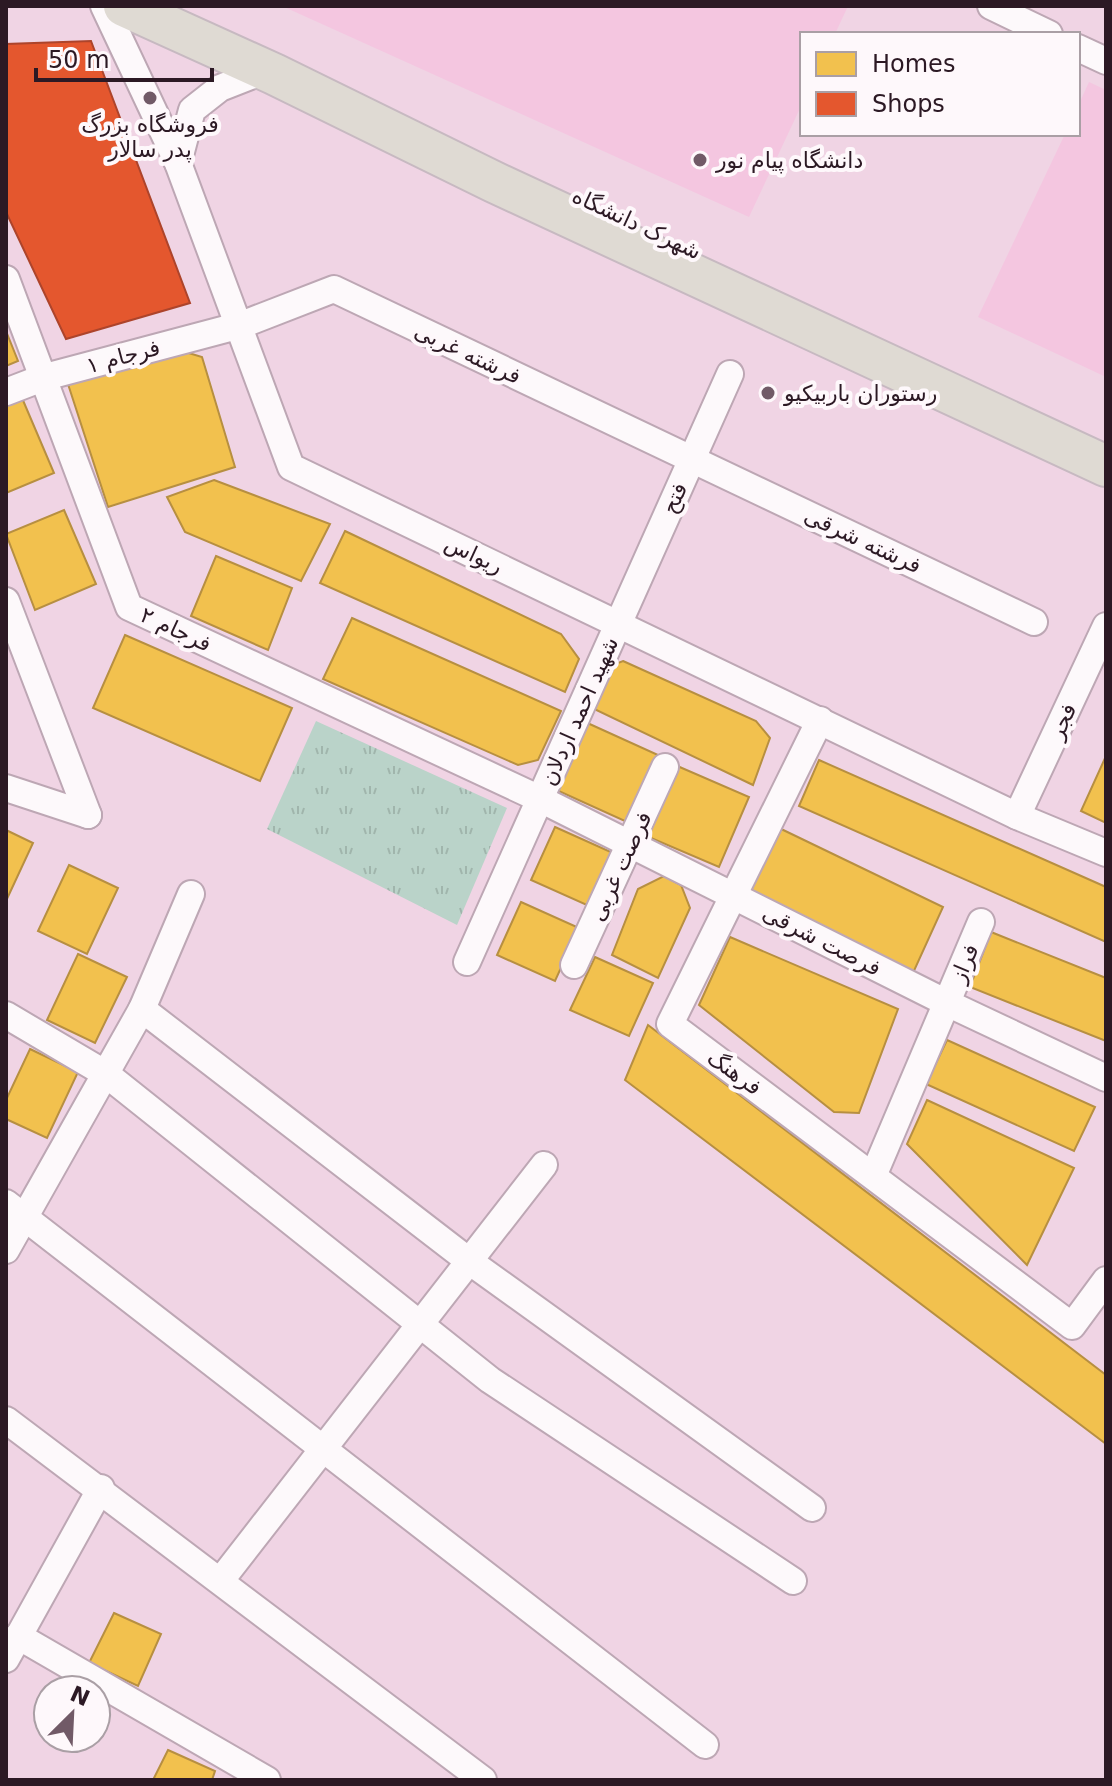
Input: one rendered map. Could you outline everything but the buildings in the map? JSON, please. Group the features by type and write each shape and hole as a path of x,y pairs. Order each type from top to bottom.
{"main road":[{"path":"124,6 266,70 494,182 1106,466"},
{"name":"شهرک دانشگاه","path":"167,6 362,93 1106,444"}],"street":[{"name":"ریواس","path":"104,6 178,163 241,325 291,467 619,622 1017,816 1106,853"},
{"path":"991,6 1045,32"},
{"path":"1080,49 1106,61"},
{"path":"178,163 192,110 220,88 266,70"},
{"name":"فرجام ۲","path":"6,279 129,607 540,799"},
{"name":"فرشته غربی","path":"241,325 334,289 692,459"},
{"name":"فرجام ۱","path":"6,392 45,377 241,325"},
{"name":"فتح","path":"619,622 730,374"},
{"name":"فرشته شرقی","path":"692,459 1034,622"},
{"path":"6,601 88,815 6,788"},
{"name":"شهید احمد اردلان","path":"540,799 619,622"},
{"name":"فجر","path":"1017,816 1106,626"},
{"name":"فرهنگ","path":"820,720 670,1024 874,1174 1072,1326 1106,1280"},
{"name":"فرصت غربی","path":"574,965 665,767"},
{"path":"467,962 540,799"},
{"name":"فرصت شرقی","path":"540,799 947,1003 1106,1078"},
{"path":"6,1250 15,1209 106,1074 142,1009 191,894"},
{"name":"فراز","path":"874,1174 981,922"},
{"path":"142,1009 469,1261 812,1508"},
{"path":"6,1015 106,1074 490,1380 793,1581"},
{"path":"221,1580 544,1165"},
{"path":"15,1209 322,1451 705,1745"},
{"path":"6,1420 101,1488 483,1780"},
{"path":"101,1488 12,1647 267,1780"}],"shaded area":[{"name":"دانشگاه پیام نور","path":"282,6 848,6 836,32 800,32 800,108 749,217"},
{"path":"1089,82 1106,90 1106,377 978,317 1064,136 1080,136 1080,102"}],"green space":[{"path":"316,721 507,808 457,925 267,829"}],"place":[{"name":"فروشگاه بزرگ پدر سالار","path":"150,98"},
{"name":"دانشگاه پیام نور","path":"700,160"},
{"name":"رستوران باربیکیو","path":"768,393"}]}
